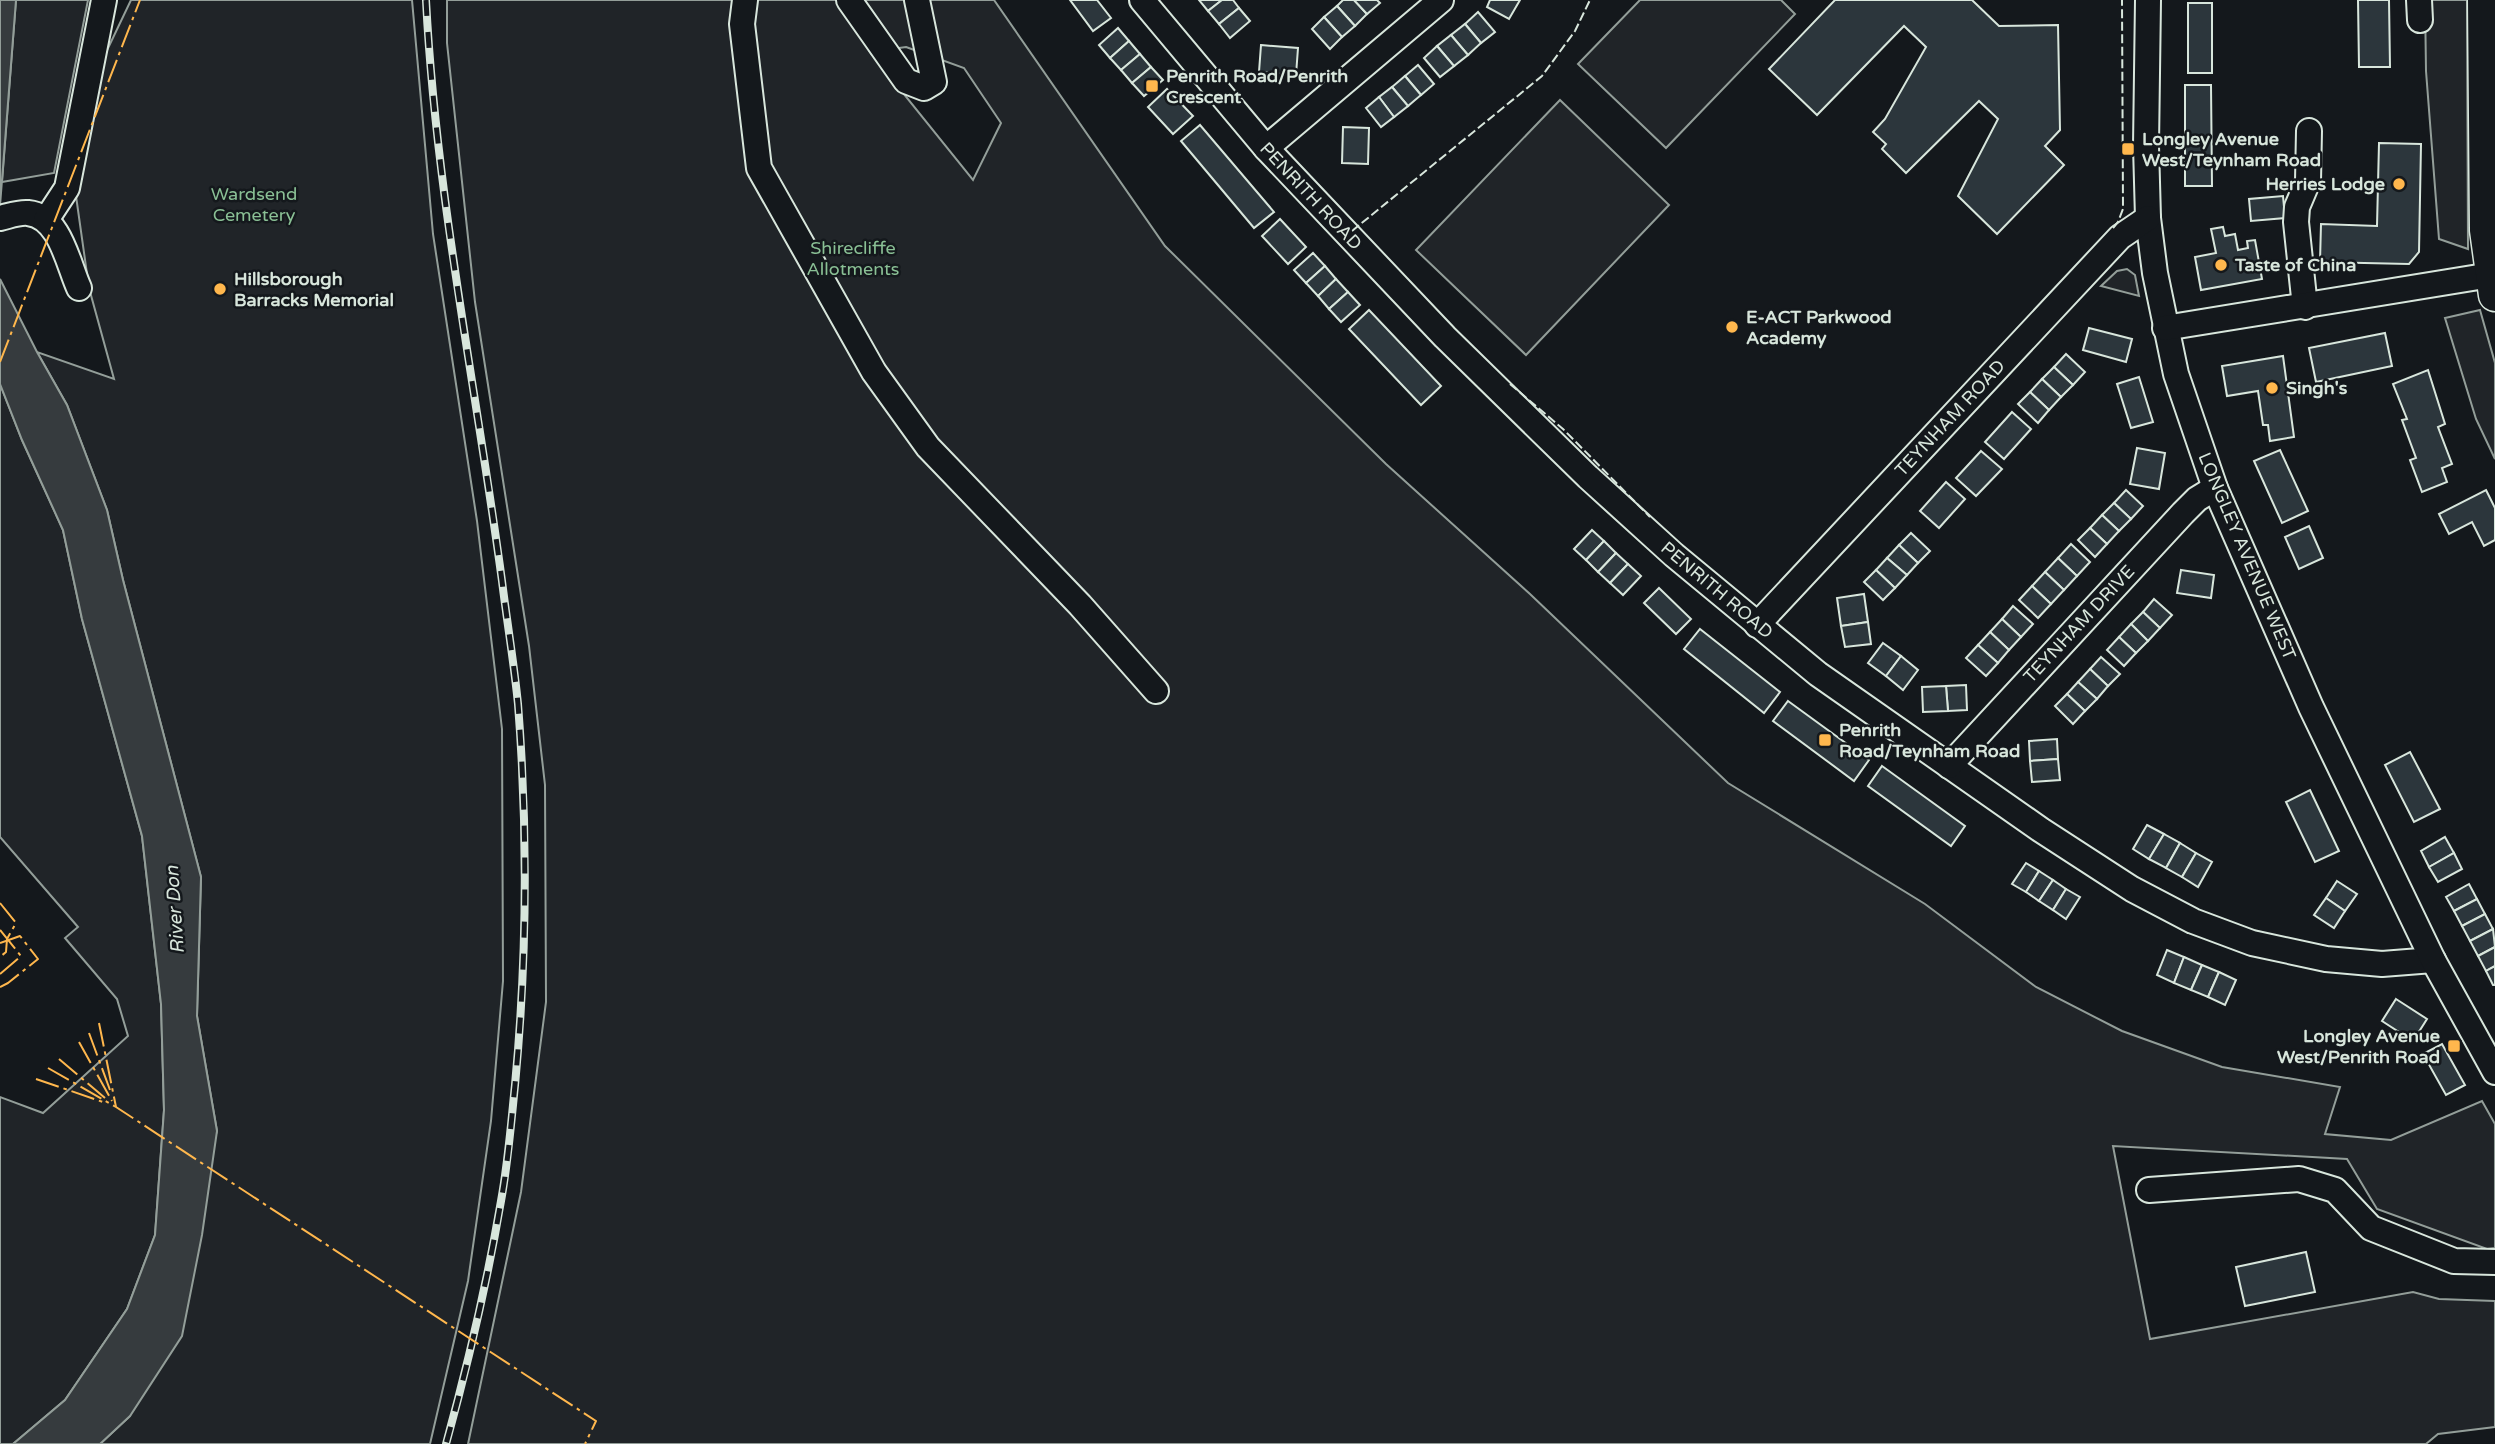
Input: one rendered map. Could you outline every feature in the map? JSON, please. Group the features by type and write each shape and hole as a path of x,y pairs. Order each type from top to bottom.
{"main road":[{"path":"2484,0 2486,230 2493,285"}],"street":[{"path":"46,220 66,188 104,0"},
{"path":"745,0 743,24 759,168 874,373 928,447 1080,605 1156,691"},
{"path":"849,0 906,81 924,88 934,82 917,0"},
{"name":"PENRITH ROAD","path":"1142,0 1266,148 1436,328 1588,477 1757,625 1818,674 2041,830 2132,889 2193,921 2252,943 2326,959 2382,964 2432,960"},
{"path":"1266,148 1441,0"},
{"name":"LONGLEY AVENUE WEST","path":"2148,0 2148,218 2165,328 2176,374 2215,488 2311,707 2432,960 2495,1072"},
{"path":"2305,307 2296,222 2297,207 2308,181 2309,131"},
{"path":"5,217 27,212 46,220 57,235 79,288"},
{"name":"TEYNHAM ROAD","path":"1757,625 2120,237 2148,218"},
{"path":"2165,328 2305,307 2493,285"},
{"name":"TEYNHAM DRIVE","path":"1949,766 2183,513 2197,499 2215,488"},
{"path":"2149,1190 2299,1179 2335,1190 2371,1228 2454,1261 2495,1262"}],"green space":[{"path":"16,0 88,0 54,173 2,182"},
{"name":"Wardsend Cemetery","path":"131,0 412,0 433,234 477,521 502,729 503,981 491,1121 468,1281 430,1444 100,1444 130,1416 217,1131 197,1016 201,877 107,510 67,405 37,352 114,379 89,288 76,196 99,67"},
{"name":"Shirecliffe Allotments","path":"447,0 994,0 1165,246 1386,464 1530,594 1728,783 1925,904 2036,987 2122,1031 2222,1067 2340,1087 2325,1134 2391,1140 2482,1101 2495,1124 2495,1248 2487,1249 2377,1209 2347,1159 2113,1146 2150,1339 2413,1292 2439,1299 2495,1301 2495,1427 2438,1434 2426,1444 468,1444 521,1192 546,1002 545,785 529,646 475,302 447,43","holes":["906,47 964,68 1001,123 973,180 870,52"]},
{"path":"1640,0 1781,0 1795,14 1666,148 1578,64"},
{"path":"2425,0 2467,0 2468,249 2439,239 2426,71"},
{"path":"1560,100 1669,205 1526,355 1416,250"},
{"path":"2127,269 2135,275 2139,296 2101,286 2117,271"},
{"path":"2480,310 2495,363 2495,459 2476,419 2445,318"},
{"path":"0,384 63,530 82,619 142,836 161,1004 164,1110 155,1235 127,1309 65,1400 13,1444 0,1444 0,1097 43,1113 128,1036 117,999 65,938 78,927 0,837"}],"water":[{"path":"0,0 16,0 0,206"},
{"name":"River Don","path":"0,279 67,405 107,510 201,877 197,1016 217,1131 202,1235 182,1336 130,1416 100,1444 13,1444 65,1400 127,1309 155,1235 164,1110 161,1004 142,836 82,619 63,530 0,384"}],"building":[{"path":"1070,0 1097,0 1111,18 1093,31"},
{"path":"1199,0 1222,0 1208,11"},
{"path":"1222,0 1233,0 1239,8 1219,24 1208,11"},
{"path":"1343,0 1354,0 1367,14 1355,26 1337,6"},
{"path":"1354,0 1377,0 1380,3 1367,14"},
{"path":"1490,0 1520,0 1509,19 1487,7"},
{"path":"1835,0 1972,0 1999,26 2058,25 2060,130 2045,146 2064,165 1997,234 1958,196 1998,119 1979,101 1906,173 1882,149 1886,144 1873,132 1885,119 1926,47 1904,26 1817,115 1769,69"},
{"path":"2358,0 2389,0 2390,67 2359,67"},
{"path":"2188,3 2212,3 2212,73 2188,73"},
{"path":"1337,6 1355,26 1342,37 1324,17"},
{"path":"1239,8 1250,21 1230,38 1219,24"},
{"path":"1478,12 1495,32 1481,43 1465,24"},
{"path":"1324,17 1342,37 1330,49 1312,29"},
{"path":"1465,24 1481,43 1468,55 1451,35"},
{"path":"1118,28 1129,41 1110,58 1099,45"},
{"path":"1451,35 1468,55 1454,66 1437,46"},
{"path":"1129,41 1140,54 1121,70 1110,58"},
{"path":"1261,45 1298,48 1296,75 1259,72"},
{"path":"1437,46 1454,66 1440,77 1424,58"},
{"path":"1140,54 1151,67 1132,83 1121,70"},
{"path":"1418,65 1434,84 1421,95 1405,76"},
{"path":"1151,67 1163,80 1144,96 1132,83"},
{"path":"1405,76 1421,95 1408,106 1392,87"},
{"path":"2185,85 2211,85 2212,186 2185,186"},
{"path":"1392,87 1408,106 1394,117 1379,97"},
{"path":"1167,89 1193,116 1173,134 1148,107"},
{"path":"1379,97 1394,117 1381,127 1366,108"},
{"path":"1200,125 1274,212 1254,228 1181,141"},
{"path":"1343,127 1369,128 1368,164 1342,163"},
{"name":"Herries Lodge","path":"2379,143 2421,144 2419,252 2409,264 2320,262 2321,224 2377,226"},
{"path":"2283,196 2285,218 2251,221 2249,199"},
{"path":"1280,219 1306,247 1288,264 1262,236"},
{"path":"2223,227 2225,236 2235,234 2238,250 2248,248 2247,241 2255,240 2262,279 2201,290 2195,257 2216,253 2211,229"},
{"path":"1313,253 1325,266 1306,283 1294,270"},
{"path":"1325,266 1336,279 1318,296 1306,283"},
{"path":"1336,279 1348,292 1329,309 1318,296"},
{"path":"1348,292 1360,305 1341,322 1329,309"},
{"path":"1369,310 1441,386 1421,405 1349,329"},
{"path":"2089,328 2132,339 2126,362 2083,350"},
{"path":"2385,333 2392,366 2316,382 2309,348"},
{"path":"2066,354 2085,372 2073,385 2054,367"},
{"path":"2283,356 2294,437 2270,441 2268,425 2263,425 2258,391 2227,396 2222,366"},
{"path":"2054,367 2073,385 2061,397 2042,379"},
{"path":"2428,370 2445,424 2438,427 2452,464 2442,468 2447,482 2422,492 2410,460 2416,458 2402,420 2407,419 2393,384"},
{"path":"2139,377 2153,422 2131,428 2117,384"},
{"path":"2042,379 2061,397 2049,410 2030,392"},
{"path":"2030,392 2049,410 2038,423 2018,404"},
{"path":"2012,412 2031,429 2004,459 1985,442"},
{"path":"2137,448 2165,453 2159,489 2130,484"},
{"path":"2280,450 2308,511 2282,523 2254,461"},
{"path":"1981,451 2002,469 1976,496 1956,478"},
{"path":"1946,482 1965,499 1939,528 1920,511"},
{"path":"2126,490 2143,506 2131,519 2114,503"},
{"path":"2486,490 2495,508 2495,540 2484,546 2472,522 2449,534 2439,514"},
{"path":"2114,503 2131,519 2119,531 2102,515"},
{"path":"2102,515 2119,531 2107,544 2090,528"},
{"path":"2309,526 2323,558 2299,569 2285,537"},
{"path":"2090,528 2107,544 2095,557 2078,540"},
{"path":"1592,530 1604,541 1586,560 1574,549"},
{"path":"1911,533 1930,551 1918,563 1899,545"},
{"path":"1604,541 1616,553 1598,572 1586,560"},
{"path":"2071,544 2090,562 2077,576 2058,558"},
{"path":"1899,545 1918,563 1907,575 1887,558"},
{"path":"1616,553 1628,564 1610,583 1598,572"},
{"path":"1887,558 1907,575 1895,588 1876,570"},
{"path":"2058,558 2077,576 2064,590 2045,572"},
{"path":"1628,564 1641,576 1623,595 1610,583"},
{"path":"1876,570 1895,588 1883,600 1864,582"},
{"path":"2181,570 2214,575 2211,598 2177,593"},
{"path":"2045,572 2064,590 2051,604 2032,586"},
{"path":"2032,586 2051,604 2038,618 2019,600"},
{"path":"1659,588 1691,619 1676,634 1644,603"},
{"path":"1864,594 1868,622 1841,626 1837,598"},
{"path":"2154,599 2172,615 2160,628 2143,612"},
{"path":"2013,606 2033,624 2021,637 2002,619"},
{"path":"2143,612 2160,628 2148,641 2131,624"},
{"path":"2002,619 2021,637 2009,650 1990,632"},
{"path":"1868,622 1871,644 1845,647 1841,626"},
{"path":"2131,624 2148,641 2136,653 2119,637"},
{"path":"1700,629 1780,692 1764,713 1684,649"},
{"path":"1990,632 2009,650 1998,663 1978,645"},
{"path":"2119,637 2136,653 2124,666 2107,650"},
{"path":"1883,643 1901,656 1886,676 1868,663"},
{"path":"1978,645 1998,663 1986,676 1966,658"},
{"path":"1901,656 1918,670 1903,690 1886,676"},
{"path":"2101,657 2120,674 2108,686 2090,669"},
{"path":"2090,669 2108,686 2097,699 2078,682"},
{"path":"2078,682 2097,699 2085,711 2067,694"},
{"path":"1966,685 1967,710 1948,711 1946,686"},
{"path":"1946,686 1948,711 1923,712 1922,687"},
{"path":"2067,694 2085,711 2073,724 2055,706"},
{"path":"1788,701 1869,760 1854,781 1773,721"},
{"path":"2057,739 2058,759 2030,761 2029,741"},
{"path":"2410,752 2440,809 2414,822 2385,765"},
{"path":"2058,759 2060,780 2032,782 2030,761"},
{"path":"1882,766 1965,826 1951,846 1868,786"},
{"path":"2310,790 2339,851 2315,862 2286,802"},
{"path":"2147,825 2164,834 2149,859 2133,849"},
{"path":"2164,834 2180,843 2166,868 2149,859"},
{"path":"2445,837 2454,853 2429,867 2421,851"},
{"path":"2180,843 2196,853 2182,877 2166,868"},
{"path":"2196,853 2212,862 2198,887 2182,877"},
{"path":"2454,853 2462,869 2438,882 2429,867"},
{"path":"2026,863 2039,871 2026,892 2012,884"},
{"path":"2039,871 2053,880 2039,901 2026,892"},
{"path":"2053,880 2066,889 2053,910 2039,901"},
{"path":"2337,881 2357,894 2345,911 2326,898"},
{"path":"2469,884 2477,899 2454,911 2446,897"},
{"path":"2066,889 2080,897 2066,919 2053,910"},
{"path":"2326,898 2345,911 2334,928 2314,915"},
{"path":"2477,899 2485,914 2462,926 2454,911"},
{"path":"2485,914 2493,929 2470,941 2462,926"},
{"path":"2493,929 2495,947 2478,956 2470,941"},
{"path":"2495,947 2495,966 2486,971 2478,956"},
{"path":"2167,950 2184,957 2174,983 2157,975"},
{"path":"2184,957 2202,965 2191,990 2174,983"},
{"path":"2202,965 2219,972 2208,997 2191,990"},
{"path":"2495,966 2495,985 2493,985 2486,971"},
{"path":"2219,972 2236,980 2225,1005 2208,997"},
{"path":"2396,999 2427,1019 2413,1041 2382,1021"},
{"path":"2442,1044 2465,1085 2446,1095 2423,1054"},
{"path":"2306,1252 2315,1292 2245,1306 2236,1267"}],"railway":[{"path":"426,0 438,146 516,689 525,847 522,990 506,1172 483,1293 446,1444"}],"fence":[{"path":"1352,231 1542,76 1575,31 1590,0"},
{"path":"2113,228 2123,209 2122,0"},
{"path":"1510,384 1563,429 1650,517"}],"power":[{"path":"0,362 140,0"},
{"path":"0,903 16,923 7,939 6,952 0,957"},
{"path":"0,930 21,956 0,974"},
{"path":"0,943 20,936 38,959 0,987"},
{"path":"99,1023 116,1107"},
{"path":"89,1033 110,1090"},
{"path":"79,1042 112,1101"},
{"path":"59,1059 105,1098"},
{"path":"48,1068 116,1107 596,1421 585,1444"},
{"path":"36,1079 103,1102"}],"place":[{"name":"Penrith Road/Penrith Crescent","path":"1152,86"},
{"name":"Longley Avenue West/Teynham Road","path":"2128,149"},
{"name":"Herries Lodge","path":"2399,184"},
{"name":"Taste of China","path":"2221,265"},
{"name":"Hillsborough Barracks Memorial","path":"220,289"},
{"name":"E-ACT Parkwood Academy","path":"1732,327"},
{"name":"Singh's","path":"2272,388"},
{"name":"Penrith Road/Teynham Road","path":"1825,740"},
{"name":"Longley Avenue West/Penrith Road","path":"2454,1046"}]}
